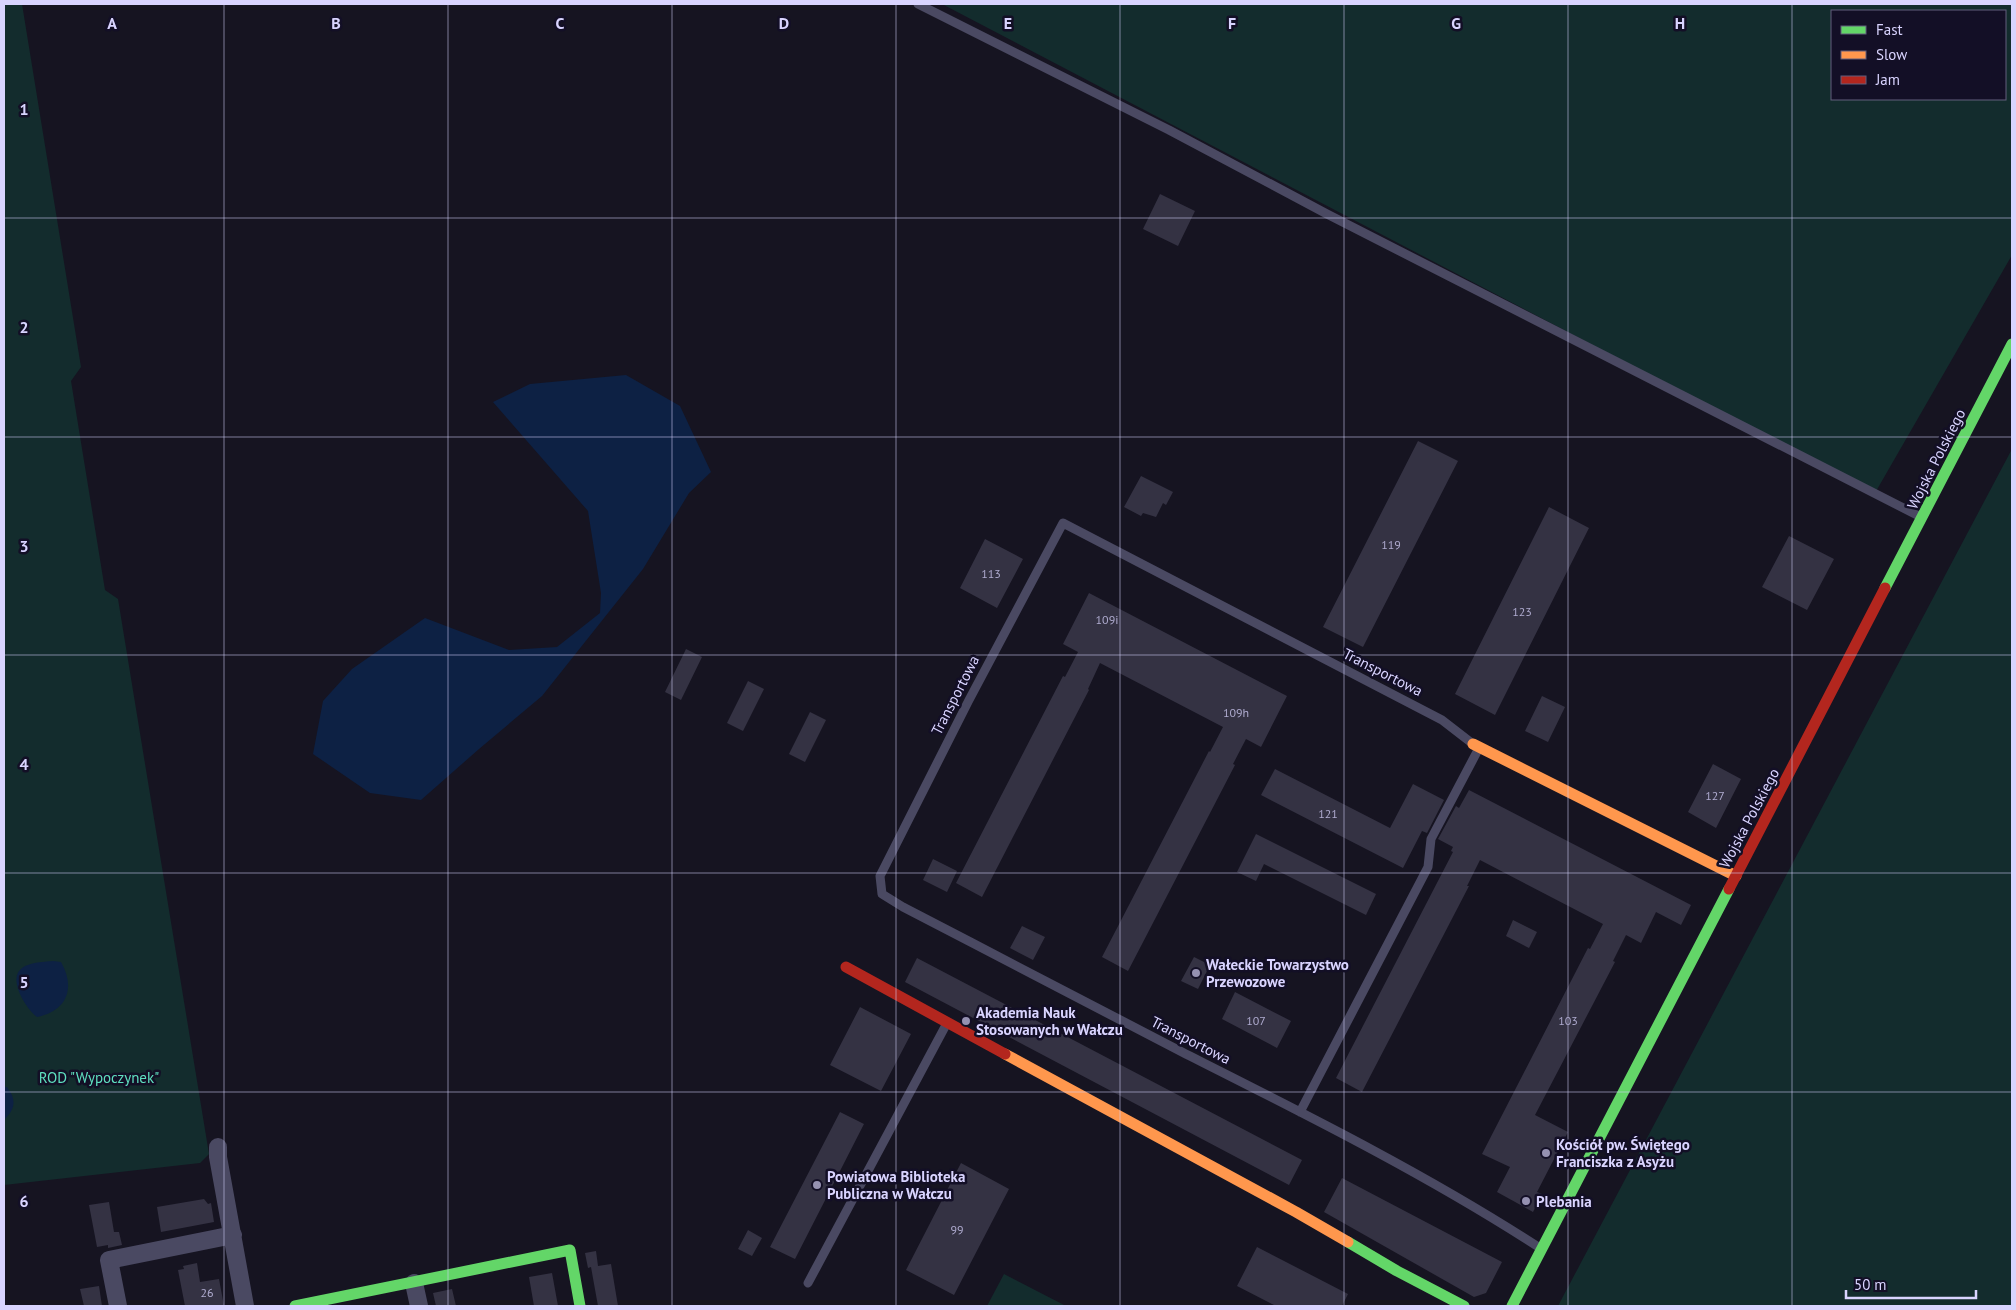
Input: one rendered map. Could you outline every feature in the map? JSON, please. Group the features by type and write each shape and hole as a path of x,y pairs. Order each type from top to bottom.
{"street":[{"name":"Wojska Polskiego","path":"1512,1306 2012,344"},
{"name":"Transportowa","path":"1476,746 1736,876"},
{"path":"846,967 1296,1212 1397,1271 1464,1306"},
{"path":"218,1147 218,1157 245,1306"},
{"path":"118,1306 109,1260 233,1235"},
{"path":"295,1306 570,1250 580,1306"},
{"path":"414,1283 418,1306"}],"lane":[{"path":"918,4 1168,130 1327,214 1922,518"},
{"name":"Transportowa","path":"1476,746 1442,720 1063,523 969,700 880,876 882,894 903,907 1300,1112 1486,1213 1542,1250"},
{"path":"1300,1112 1428,867 1431,838 1476,746"},
{"path":"808,1283 947,1023"}],"green space":[{"name":"ROD \"Wypoczynek\"","path":"4,4 22,4 81,367 71,381 105,590 118,599 209,1154 200,1163 4,1185"},
{"path":"942,4 2012,4 2012,255 1875,493"},
{"path":"2012,449 2012,1306 1558,1306"},
{"path":"1004,1274 1066,1306 987,1306"}],"water":[{"path":"626,375 680,406 711,472 689,493 643,569 542,696 421,800 370,793 313,754 323,701 352,669 425,618 509,650 557,647 600,613 601,593 588,511 493,402 530,384"},
{"path":"53,961 61,962 66,972 68,989 66,997 56,1010 37,1017 29,1009 21,996 18,989 17,976 19,971 26,966"},
{"path":"4,1087 7,1087 10,1092 13,1104 11,1112 4,1120"}],"building":[{"path":"1160,194 1195,211 1178,246 1143,229"},
{"path":"1418,441 1458,461 1363,647 1323,627"},
{"path":"1141,476 1173,492 1166,505 1163,503 1156,517 1143,513 1141,516 1124,507"},
{"path":"1549,507 1589,528 1495,715 1455,694"},
{"path":"1789,536 1834,559 1807,610 1762,587"},
{"path":"985,539 1023,559 997,608 960,588"},
{"path":"1089,593 1287,696 1261,747 1246,739 1233,764 1235,765 1128,971 1102,957 1223,727 1100,663 1089,690 982,897 956,883 1063,676 1065,677 1078,652 1063,644"},
{"path":"686,649 702,657 681,700 665,692"},
{"path":"748,681 764,689 743,731 727,723"},
{"path":"1542,696 1565,707 1548,742 1525,731"},
{"path":"810,712 826,720 805,762 789,754"},
{"path":"1713,764 1741,779 1716,828 1688,812"},
{"path":"1275,769 1390,828 1413,784 1444,800 1427,833 1422,831 1403,868 1261,795"},
{"path":"1469,790 1691,905 1681,925 1656,912 1641,943 1626,935 1613,961 1615,962 1535,1115 1568,1132 1537,1192 1542,1194 1533,1212 1497,1192 1510,1167 1482,1154 1588,948 1590,949 1603,924 1480,860 1467,886 1469,886 1362,1092 1336,1078 1453,852 1451,851 1453,847 1438,839 1456,806 1459,808"},
{"path":"1256,834 1376,894 1366,915 1264,864 1256,881 1237,872"},
{"path":"933,859 957,871 947,892 923,880"},
{"path":"1513,920 1537,932 1529,948 1506,936"},
{"path":"1022,926 1045,937 1033,960 1010,948"},
{"name":"Wałeckie Towarzystwo Przewozowe","path":"1194,957 1210,965 1198,989 1181,981"},
{"path":"917,958 1302,1160 1289,1185 905,982"},
{"path":"1235,992 1291,1021 1277,1048 1222,1019"},
{"path":"860,1007 911,1034 881,1091 830,1065"},
{"name":"Powiatowa Biblioteka Publiczna w Wałczu","path":"840,1112 864,1124 795,1259 770,1247"},
{"path":"961,1163 1009,1189 954,1295 906,1270"},
{"path":"1342,1178 1502,1262 1486,1293 1474,1297 1324,1212"},
{"path":"204,1199 208,1204 211,1203 214,1222 161,1232 157,1207"},
{"path":"109,1202 114,1232 119,1232 122,1245 108,1248 108,1245 97,1247 89,1205"},
{"path":"748,1230 762,1238 752,1256 738,1249"},
{"path":"1257,1247 1348,1294 1342,1306 1276,1306 1237,1286"},
{"path":"596,1251 598,1266 611,1264 618,1306 598,1306 591,1267 588,1268 585,1253"},
{"path":"197,1263 200,1282 219,1279 224,1306 185,1306 178,1270 184,1269 183,1266"},
{"path":"552,1273 558,1306 534,1306 529,1277"},
{"path":"99,1286 102,1306 84,1306 80,1289"},
{"path":"452,1289 456,1306 436,1306 433,1293"}],"traffic: fast":[{"path":"1885,588 2012,344"},
{"path":"1512,1306 1729,889"},
{"path":"1348,1242 1397,1271 1464,1306"},
{"path":"295,1306 570,1250 580,1306"}],"traffic: slow":[{"path":"1473,744 1736,876"},
{"path":"1005,1054 1348,1242"}],"traffic: jam":[{"path":"1729,889 1885,588"},
{"path":"846,967 1005,1054"}],"place":[{"name":"Wałeckie Towarzystwo Przewozowe","path":"1196,973"},
{"name":"Akademia Nauk Stosowanych w Wałczu","path":"966,1021"},
{"name":"Kościół pw. Świętego Franciszka z Asyżu","path":"1546,1153"},
{"name":"Powiatowa Biblioteka Publiczna w Wałczu","path":"817,1185"},
{"name":"Plebania","path":"1526,1201"}]}
